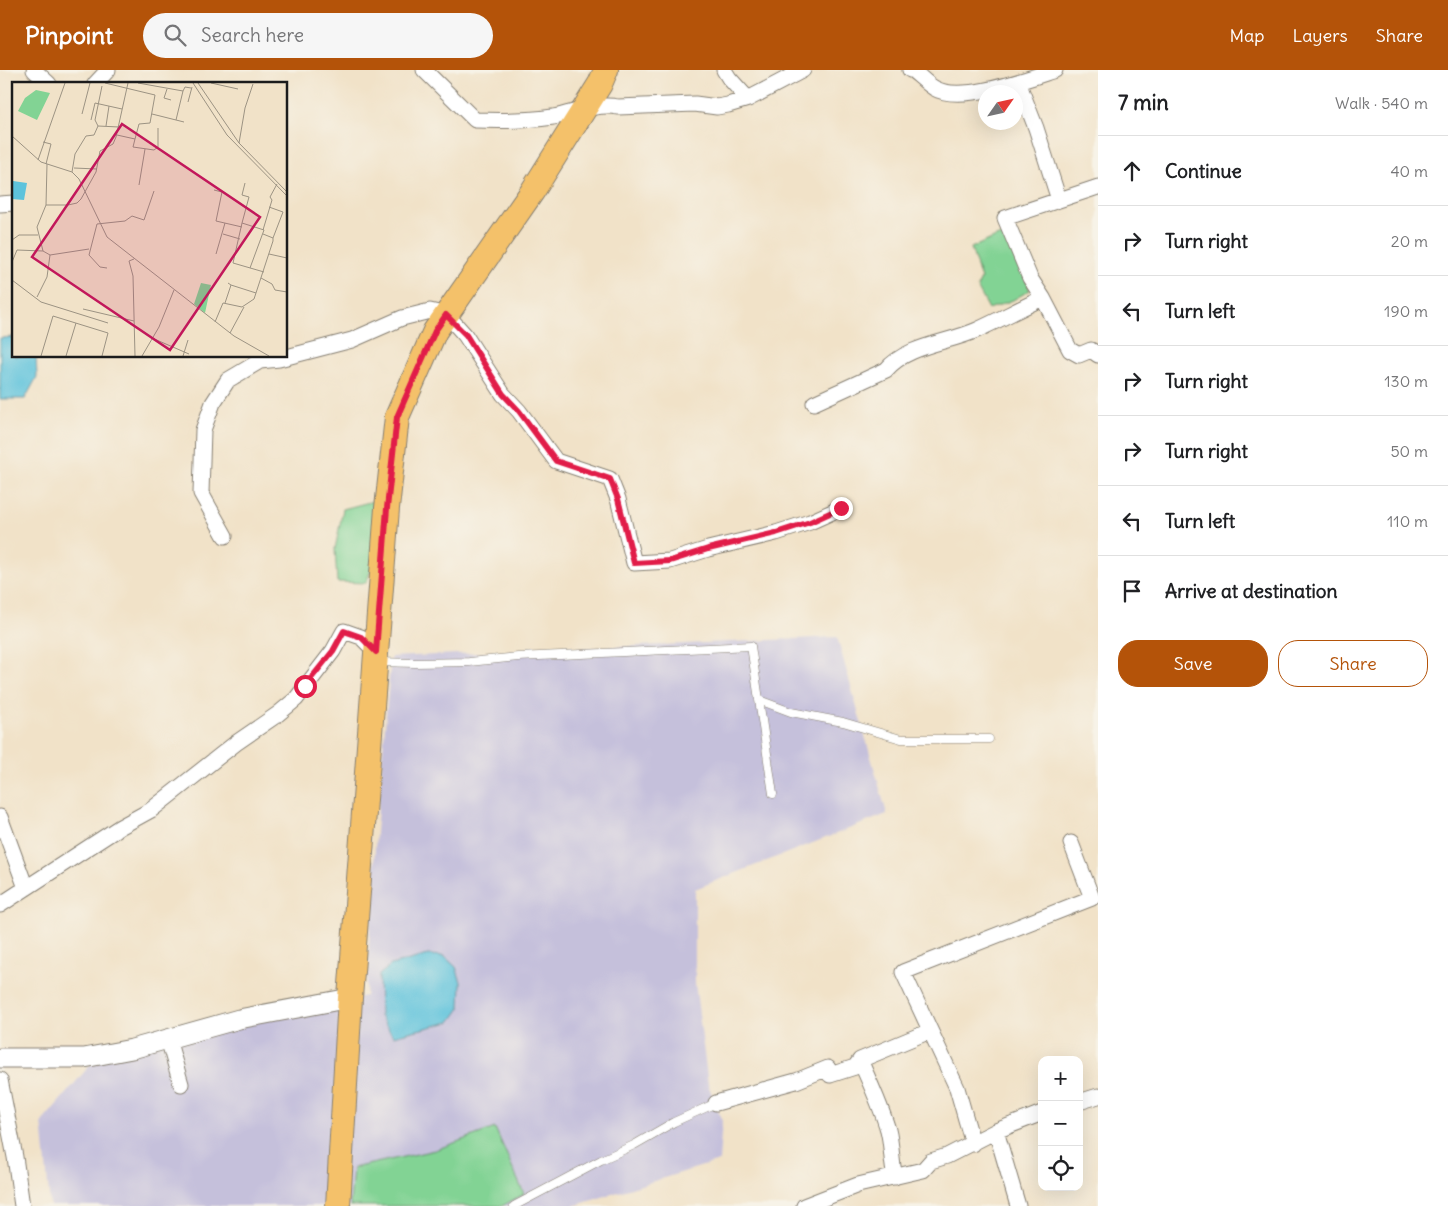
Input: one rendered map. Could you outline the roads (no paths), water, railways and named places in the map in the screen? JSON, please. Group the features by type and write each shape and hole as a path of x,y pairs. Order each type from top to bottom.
{"main road":[{"path":"338,1206 350,998 387,508 397,417 435,331 532,192 600,84 606,70"}],"street":[{"path":"34,70 47,82"},
{"path":"96,82 108,70"},
{"path":"424,70 475,120 515,122 554,117 605,105 618,107 696,104 717,107 748,99 803,70"},
{"path":"724,70 748,99"},
{"path":"910,70 934,89 950,94 969,93 1018,82 1055,70"},
{"path":"1018,82 1036,128 1059,200"},
{"path":"1098,186 1005,218 1030,278 1043,298 1070,350 1079,355 1091,350 1098,356"},
{"path":"814,403 886,370 890,365 927,345 960,337 978,330 1043,298"},
{"path":"288,358 352,340 402,318 430,311 446,315 466,335 503,394 519,411 556,461 610,479 618,499 634,563 670,561 708,549 776,533 810,522 841,508"},
{"path":"225,536 201,493 203,430 213,402 228,380 258,359 279,360 286,358"},
{"path":"0,905 120,827 151,810 236,743 278,714 296,699 329,657 344,631 361,637 376,657"},
{"path":"0,817 26,888"},
{"path":"973,1144 957,1088 903,972 1092,898 1071,843"},
{"path":"0,1058 84,1058 132,1049 239,1019 350,998"},
{"path":"716,1103 796,1081 828,1068 830,1075 855,1067 860,1060 930,1031"},
{"path":"168,1039 181,1084"},
{"path":"860,1060 881,1106 889,1132 891,1162 895,1177"},
{"path":"0,1080 15,1157 22,1206"},
{"path":"1082,1101 1098,1096"},
{"path":"804,1206 858,1185 923,1170 931,1161 947,1156 996,1131 1038,1115"},
{"path":"996,1131 1018,1206"}],"lane":[{"path":"376,657 415,663 469,662 518,657 751,646 773,794"},
{"path":"759,700 791,712 844,722 901,739 989,739"},
{"path":"514,1206 601,1160 634,1145 674,1122 716,1103"}],"water":[{"path":"12,337 12,358 36,358 37,377 25,399 0,399 0,338"},
{"path":"428,955 444,956 456,967 461,982 460,1008 450,1022 393,1036 380,1016 379,975 391,965"}]}
